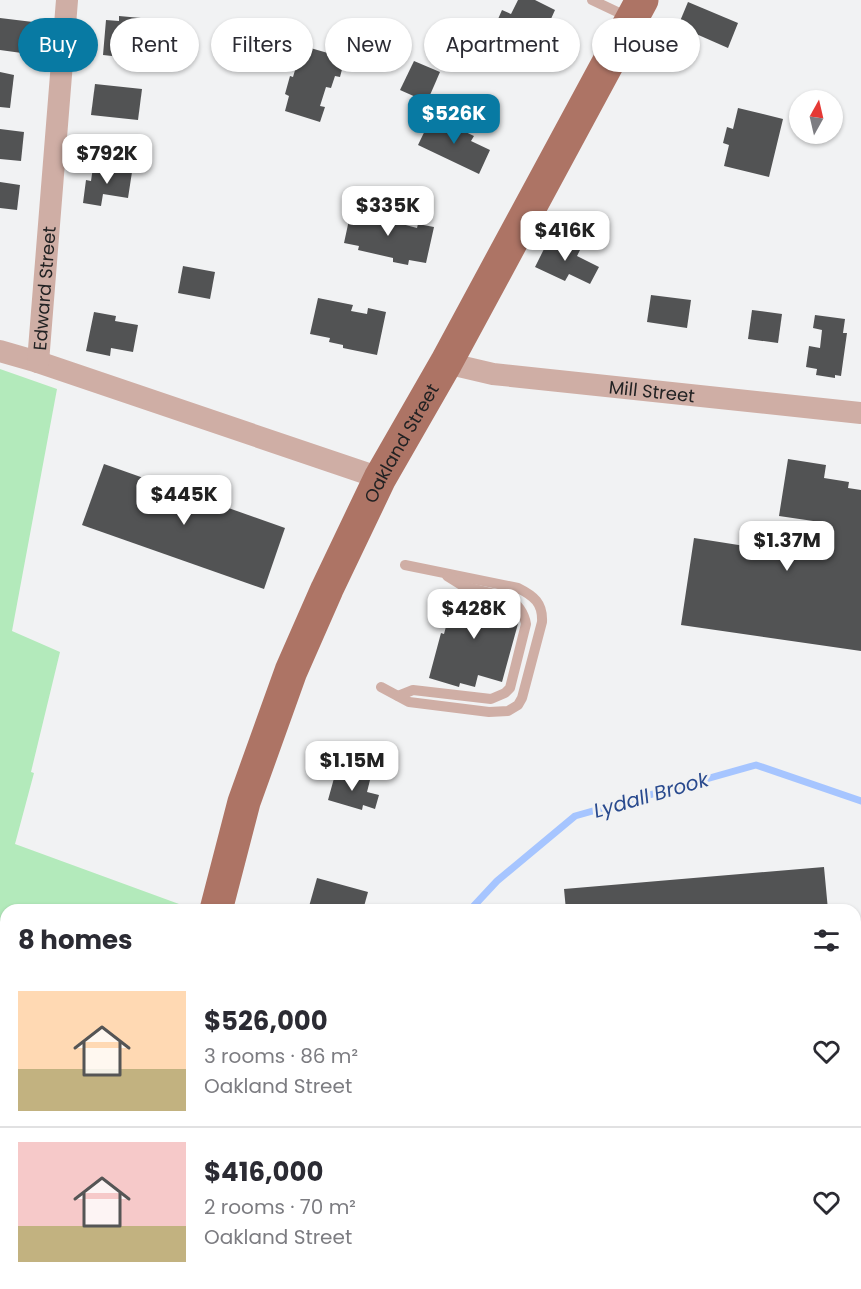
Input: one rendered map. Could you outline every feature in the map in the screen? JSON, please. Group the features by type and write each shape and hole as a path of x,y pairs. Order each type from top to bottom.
{"main road":[{"name":"Oakland Street","path":"218,904 244,802 291,671 327,589 380,478 446,363 637,10"}],"street":[{"name":"Edward Street","path":"67,0 38,362 380,478"},
{"path":"0,351 38,362"},
{"name":"Mill Street","path":"446,363 493,374 861,413"}],"lane":[{"path":"592,0 637,10"},
{"path":"381,687 409,702 489,712 508,711 518,705 522,698 542,622 543,613 539,603 518,588 405,565"},
{"path":"398,696 413,690 491,699 505,693 510,688 526,624 525,616 514,601 507,597 463,586 441,572"}],"green space":[{"path":"0,369 57,389 12,631 60,652 31,772 34,773 15,844 179,904 0,904"}],"building":[{"path":"518,0 535,0 555,10 551,18 498,18 502,10 511,14"},
{"path":"688,2 738,23 728,48 700,36 700,18 681,18"},
{"path":"0,18 18,20 18,52 0,50"},
{"path":"106,20 110,20 110,56 103,55"},
{"path":"313,49 325,52 325,72 341,72 340,77 335,76 331,88 326,87 320,106 325,107 320,122 285,111 289,96 285,94 290,76 293,77 294,72 313,72"},
{"path":"414,61 424,65 424,72 440,72 427,102 400,90 409,72 412,72"},
{"path":"0,72 14,75 10,108 0,107"},
{"path":"95,84 142,89 138,120 91,115"},
{"path":"738,108 783,119 769,177 724,166 729,145 723,143 727,127 733,129"},
{"path":"432,116 474,136 471,141 490,150 479,174 418,145"},
{"path":"0,129 24,132 21,161 0,159"},
{"path":"93,167 132,172 128,198 103,194 101,206 83,203 86,180 91,181"},
{"path":"0,182 20,185 17,210 0,208"},
{"path":"352,206 370,210 369,215 384,218 385,214 403,218 402,224 417,228 418,224 434,227 426,263 409,260 408,265 393,262 393,258 358,250 359,246 344,243"},
{"path":"551,235 580,250 577,256 599,267 590,284 569,274 565,281 535,267"},
{"path":"183,266 215,272 210,299 178,293"},
{"path":"651,295 691,300 687,328 647,322"},
{"path":"318,298 353,305 351,311 367,314 368,308 386,312 377,355 343,348 343,345 329,342 330,338 310,334"},
{"path":"752,310 782,314 778,343 748,339"},
{"path":"94,312 116,316 115,321 138,325 133,352 111,348 110,356 86,351"},
{"path":"815,315 845,319 843,333 847,333 841,376 835,375 835,378 816,375 817,369 806,367 809,346 820,348 822,330 813,328"},
{"path":"788,459 826,465 824,478 849,482 848,488 861,490 861,651 681,625 694,538 803,555 804,550 815,551 820,522 779,516"},
{"path":"104,464 285,528 264,589 82,525"},
{"path":"450,589 466,594 467,591 483,595 482,600 510,607 519,620 502,682 478,675 475,687 460,683 459,687 429,678 441,633 444,634 448,619 443,618"},
{"path":"336,771 370,780 367,792 379,795 375,809 363,805 362,810 328,800"},
{"path":"824,867 827,904 565,904 564,889"},
{"path":"317,878 368,892 365,904 310,904"}],"waterway":[{"name":"Lydall Brook","path":"476,904 497,881 575,816 756,765 861,801"}]}
